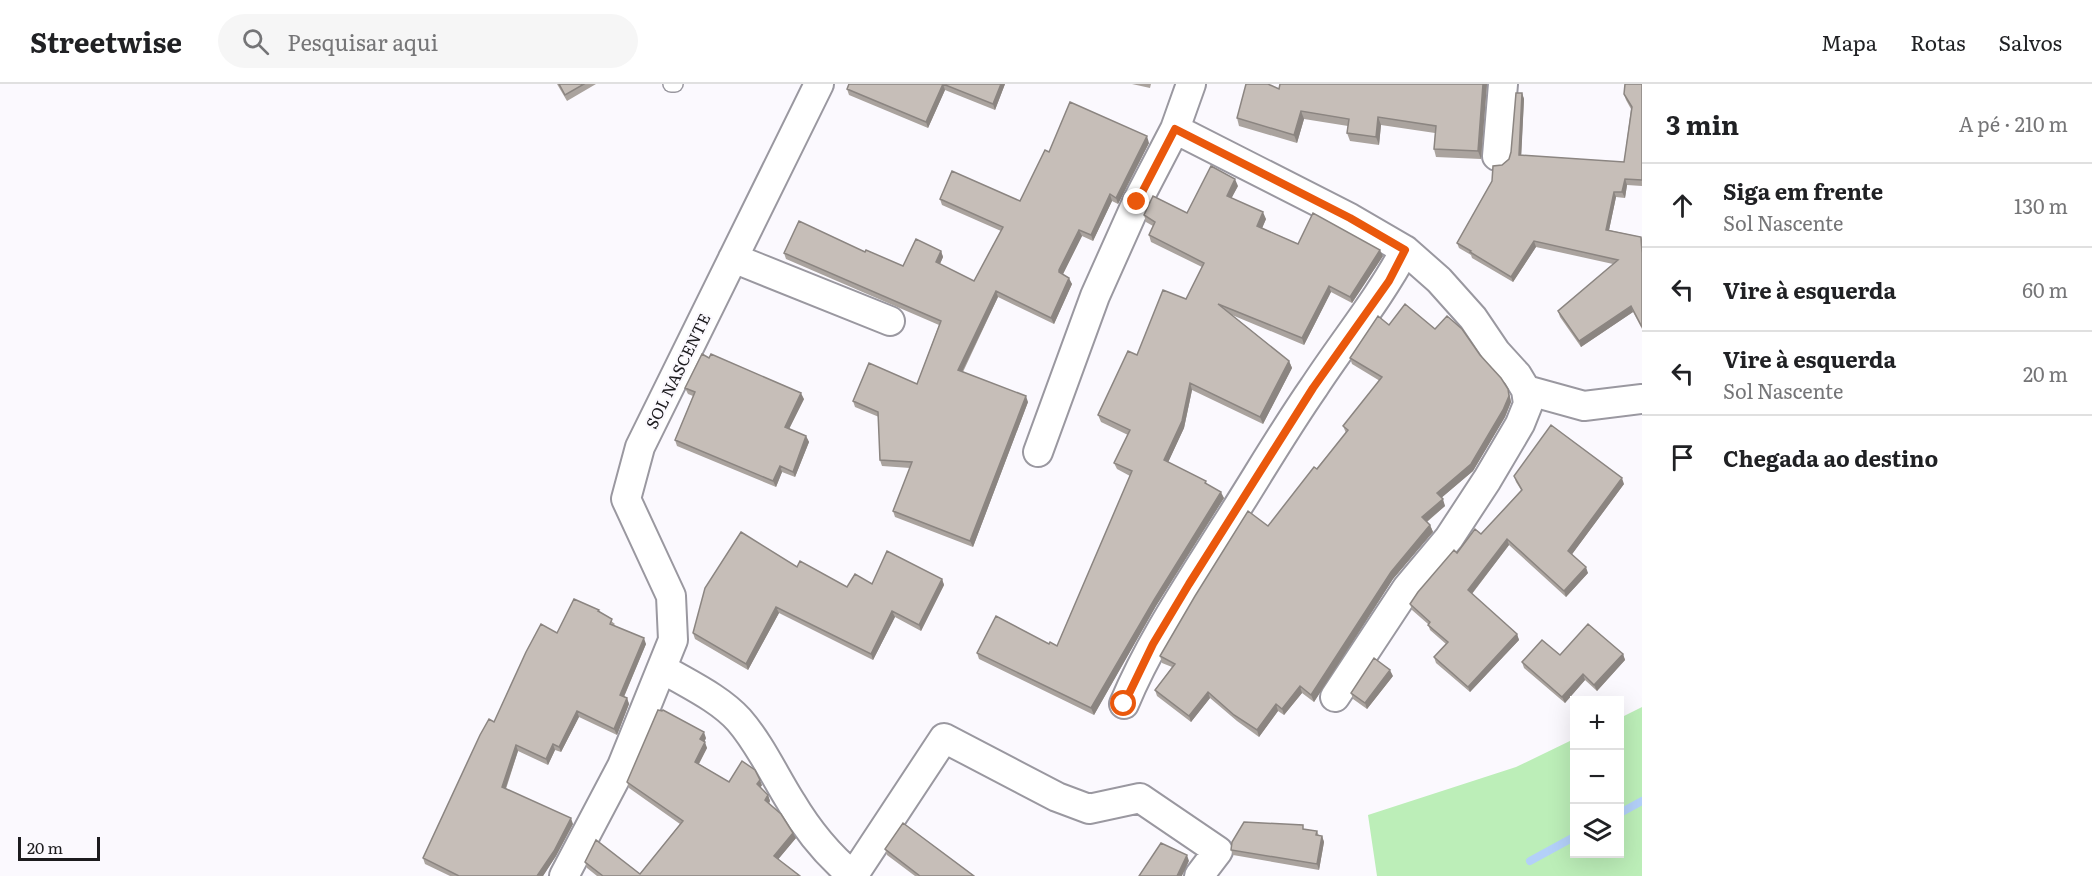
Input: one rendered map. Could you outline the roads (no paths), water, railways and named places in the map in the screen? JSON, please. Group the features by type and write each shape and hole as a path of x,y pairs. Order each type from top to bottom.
{"street":[{"name":"SOL NASCENTE","path":"564,876 622,766 673,640 671,596 626,499 640,447 819,84"},
{"path":"1038,452 1095,296 1137,202 1175,129 1191,84"},
{"path":"1497,156 1503,84"},
{"path":"1175,129 1340,213 1405,250 1439,280 1473,318 1527,390 1528,404 1520,424 1487,480 1449,538 1407,588 1335,697"},
{"path":"1124,704 1153,644 1189,584 1313,388 1389,281 1405,250"},
{"path":"733,258 890,321"},
{"path":"1527,390 1584,406 1642,399"},
{"path":"663,669 725,707 739,720 821,845 853,876 944,738 1057,797 1089,809 1140,798 1218,851 1199,876"}],"waterway":[{"path":"1624,811 1642,801"},
{"path":"1530,861 1570,839"}]}
